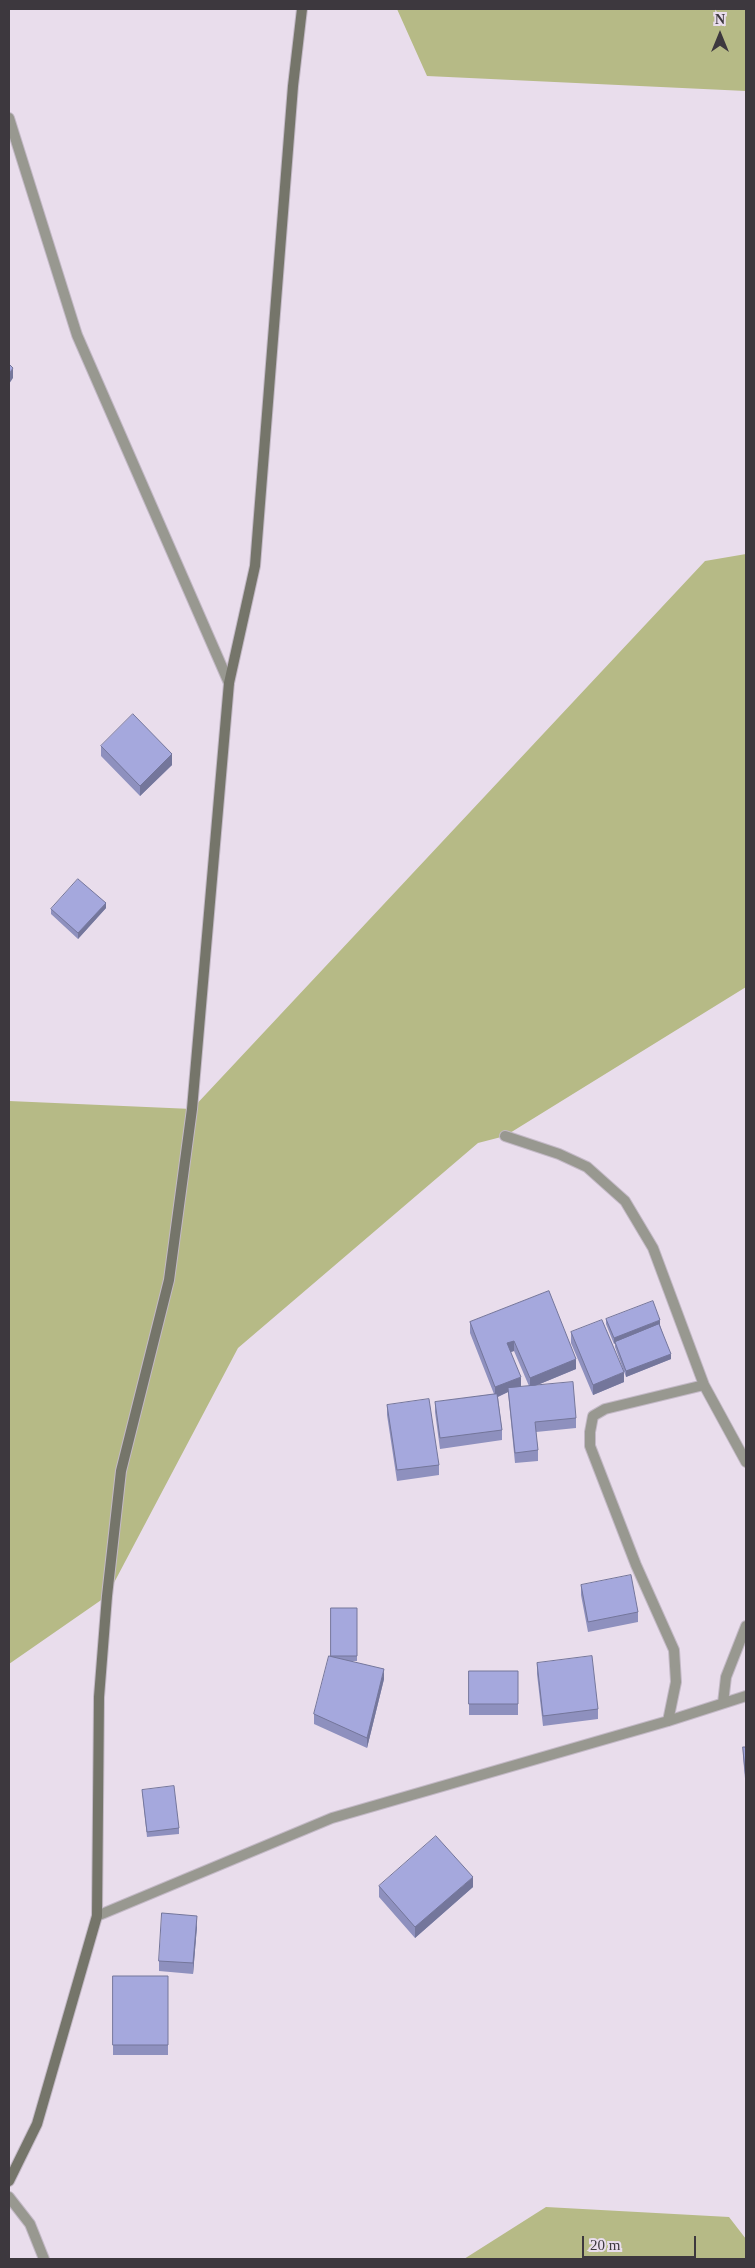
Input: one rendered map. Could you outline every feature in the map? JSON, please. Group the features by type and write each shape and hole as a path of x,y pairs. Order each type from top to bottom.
{"street":[{"path":"9,2181 37,2124 97,1916 99,1697 108,1586 121,1471 169,1280 192,1110 229,684 255,566 293,86 302,9"},
{"path":"9,118 76,335 229,684"},
{"path":"505,1136 559,1154 587,1167 625,1201 653,1248 704,1385 746,1462"},
{"path":"668,1722 676,1682 674,1650 636,1564 593,1455 590,1446 590,1432 593,1416 605,1410 704,1385"},
{"path":"723,1702 726,1677 746,1626"},
{"path":"97,1916 332,1818 668,1722 723,1702 746,1696"},
{"path":"9,2197 30,2224 44,2259"}],"green space":[{"path":"397,9 746,9 746,91 427,76"},
{"path":"746,554 746,987 505,1136 478,1143 238,1348 107,1596 9,1664 9,1101 192,1109 705,561"},
{"path":"546,2207 729,2217 746,2239 746,2259 464,2259"}],"building":[{"path":"9,364 13,368 9,374"},
{"path":"133,714 172,754 140,786 101,746"},
{"path":"78,879 106,903 78,933 51,909"},
{"path":"549,1291 576,1359 530,1378 514,1341 507,1343 521,1377 495,1387 470,1322"},
{"path":"653,1301 660,1320 614,1338 606,1319"},
{"path":"602,1320 624,1372 593,1385 571,1332"},
{"path":"659,1324 671,1354 626,1371 615,1342"},
{"path":"573,1382 576,1418 535,1422 538,1450 515,1453 508,1388"},
{"path":"497,1394 502,1430 440,1438 435,1402"},
{"path":"429,1399 439,1465 397,1470 387,1405"},
{"path":"631,1575 638,1612 588,1622 581,1585"},
{"path":"331,1608 357,1608 357,1656 331,1656"},
{"path":"329,1656 384,1669 367,1738 314,1714"},
{"path":"592,1656 598,1709 543,1716 537,1663"},
{"path":"469,1671 518,1671 518,1704 469,1704"},
{"path":"743,1747 746,1747 746,1779"},
{"path":"174,1786 179,1828 147,1832 142,1790"},
{"path":"436,1836 473,1877 415,1927 379,1886"},
{"path":"162,1913 197,1916 193,1963 159,1961"},
{"path":"113,1976 168,1976 168,2045 113,2045"}]}
